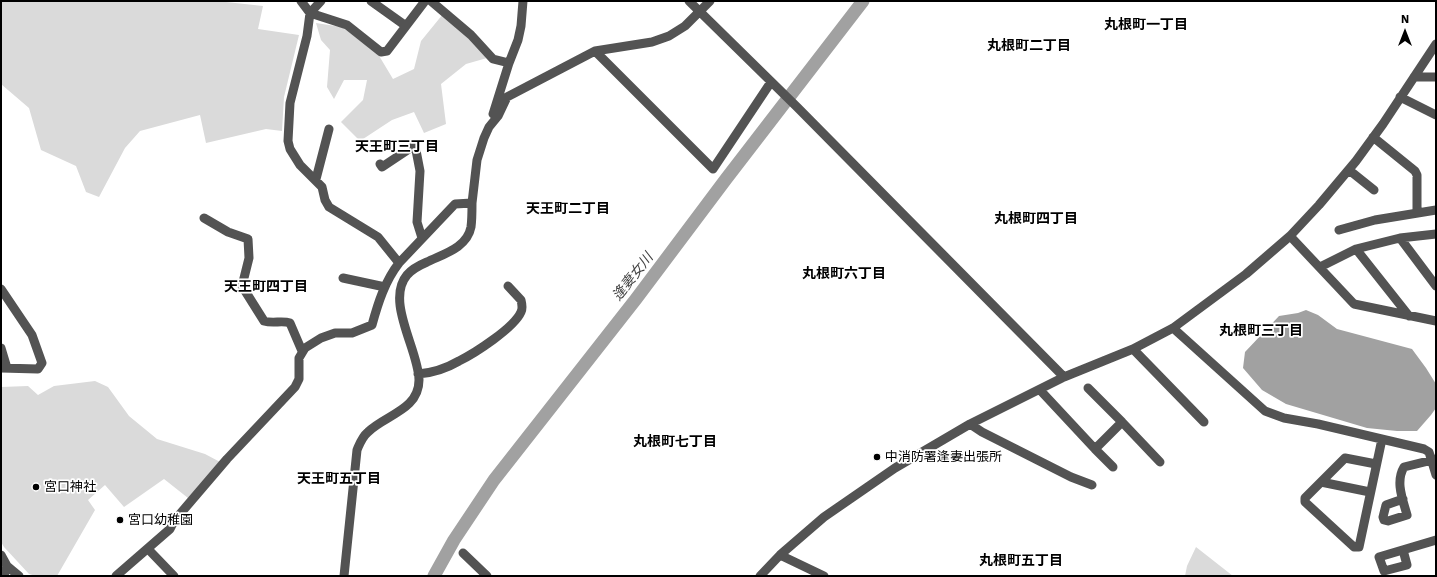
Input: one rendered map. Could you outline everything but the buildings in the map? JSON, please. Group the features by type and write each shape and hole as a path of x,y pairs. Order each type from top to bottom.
{"street":[{"path":"301,1 310,13 347,25 381,52 388,51 425,1"},
{"path":"321,1 310,13 307,36 290,103 288,141 290,149 300,165 322,187 325,200 329,207 378,237 399,263"},
{"path":"371,1 406,26"},
{"path":"431,1 471,35 493,59 509,63"},
{"path":"344,576 357,450 361,440 367,432 377,424 403,410 412,401 417,392 419,380 418,374 401,310 399,294 402,284 406,276 415,268 448,253 457,247 465,239 469,232 471,226 477,160 518,40 523,1"},
{"path":"689,1 797,107 1064,377"},
{"path":"489,127 498,116 507,97 595,51 652,42 669,36 685,26 710,1"},
{"path":"760,576 780,555 824,517 896,468 970,424 1064,377 1133,349 1172,328 1246,274 1290,236 1349,170 1436,44"},
{"path":"595,51 713,169 774,85"},
{"path":"1414,76 1436,76"},
{"path":"1400,97 1436,115"},
{"path":"316,180 329,129"},
{"path":"1373,137 1415,171 1417,213"},
{"path":"380,164 382,167 415,145 420,171 417,222 422,238"},
{"path":"1349,170 1374,190"},
{"path":"116,576 170,529 174,520 227,459 295,387 299,379 298,364 302,351 321,338 335,333 352,334 372,325 380,298 394,269 454,204 472,203"},
{"path":"1339,230 1375,220 1436,210"},
{"path":"204,218 228,232 248,239 249,258 242,286 264,321 269,323 290,323 302,351"},
{"path":"1320,267 1356,248 1400,238 1436,234"},
{"path":"1290,236 1354,304 1436,322"},
{"path":"1400,238 1436,286"},
{"path":"1356,248 1409,316"},
{"path":"343,278 385,287"},
{"path":"418,374 459,362 493,341 516,319 521,312 522,303 508,286"},
{"path":"1,289 32,334 42,363 38,368 4,368 1,348"},
{"path":"1172,328 1265,411 1284,418 1318,424 1424,448 1429,452 1434,460 1436,475"},
{"path":"1133,349 1204,422"},
{"path":"1088,388 1160,462"},
{"path":"1040,390 1113,467"},
{"path":"1095,449 1122,422"},
{"path":"970,424 982,432 1071,477 1092,484"},
{"path":"1376,464 1345,458 1305,498 1304,502 1354,547 1359,547 1382,439"},
{"path":"1403,500 1399,484 1404,467 1434,460"},
{"path":"1321,482 1370,492"},
{"path":"1403,550 1436,540"},
{"path":"148,549 174,576"},
{"path":"463,552 486,576"},
{"path":"780,555 824,576"},
{"path":"1,556 7,566 19,576"},
{"path":"4,576 7,566"}],"shaded area":[{"path":"1,1 217,1 263,6 258,29 299,35 284,97 282,131 266,129 206,143 200,115 140,131 125,148 99,197 86,192 76,166 41,150 29,108 1,84"},
{"path":"443,14 471,37 487,58 466,64 441,84 446,124 424,133 414,112 392,120 360,141 341,122 363,100 367,80 344,80 334,99 327,87 330,50 321,40 316,23 342,27 378,54 393,79 414,69 421,41"},
{"path":"1306,310 1318,315 1337,329 1412,349 1436,384 1436,408 1417,431 1367,428 1286,404 1262,390 1243,368 1245,352 1279,316"},
{"path":"95,381 108,387 129,416 157,439 205,454 222,463 188,498 164,479 124,507 105,485 88,500 95,510 57,576 36,576 29,574 1,542 1,387 28,386 38,395 54,386"},
{"path":"1196,547 1233,576 1185,576 1187,566"}],"waterway":[{"name":"逢妻女川","path":"434,576 454,540 494,480 636,299 863,1"}],"place":[{"name":"中消防署逢妻出張所","path":"877,457"},
{"name":"宮口神社","path":"36,487"},
{"name":"宮口幼稚園","path":"120,520"}],"district":[{"name":"丸根町一丁目","path":"1146,25"},
{"name":"丸根町二丁目","path":"1029,46"},
{"name":"天王町三丁目","path":"397,147"},
{"name":"天王町二丁目","path":"568,209"},
{"name":"丸根町四丁目","path":"1036,219"},
{"name":"丸根町六丁目","path":"844,274"},
{"name":"天王町四丁目","path":"266,287"},
{"name":"丸根町三丁目","path":"1261,331"},
{"name":"丸根町七丁目","path":"675,442"},
{"name":"天王町五丁目","path":"339,479"},
{"name":"丸根町五丁目","path":"1021,561"}]}
